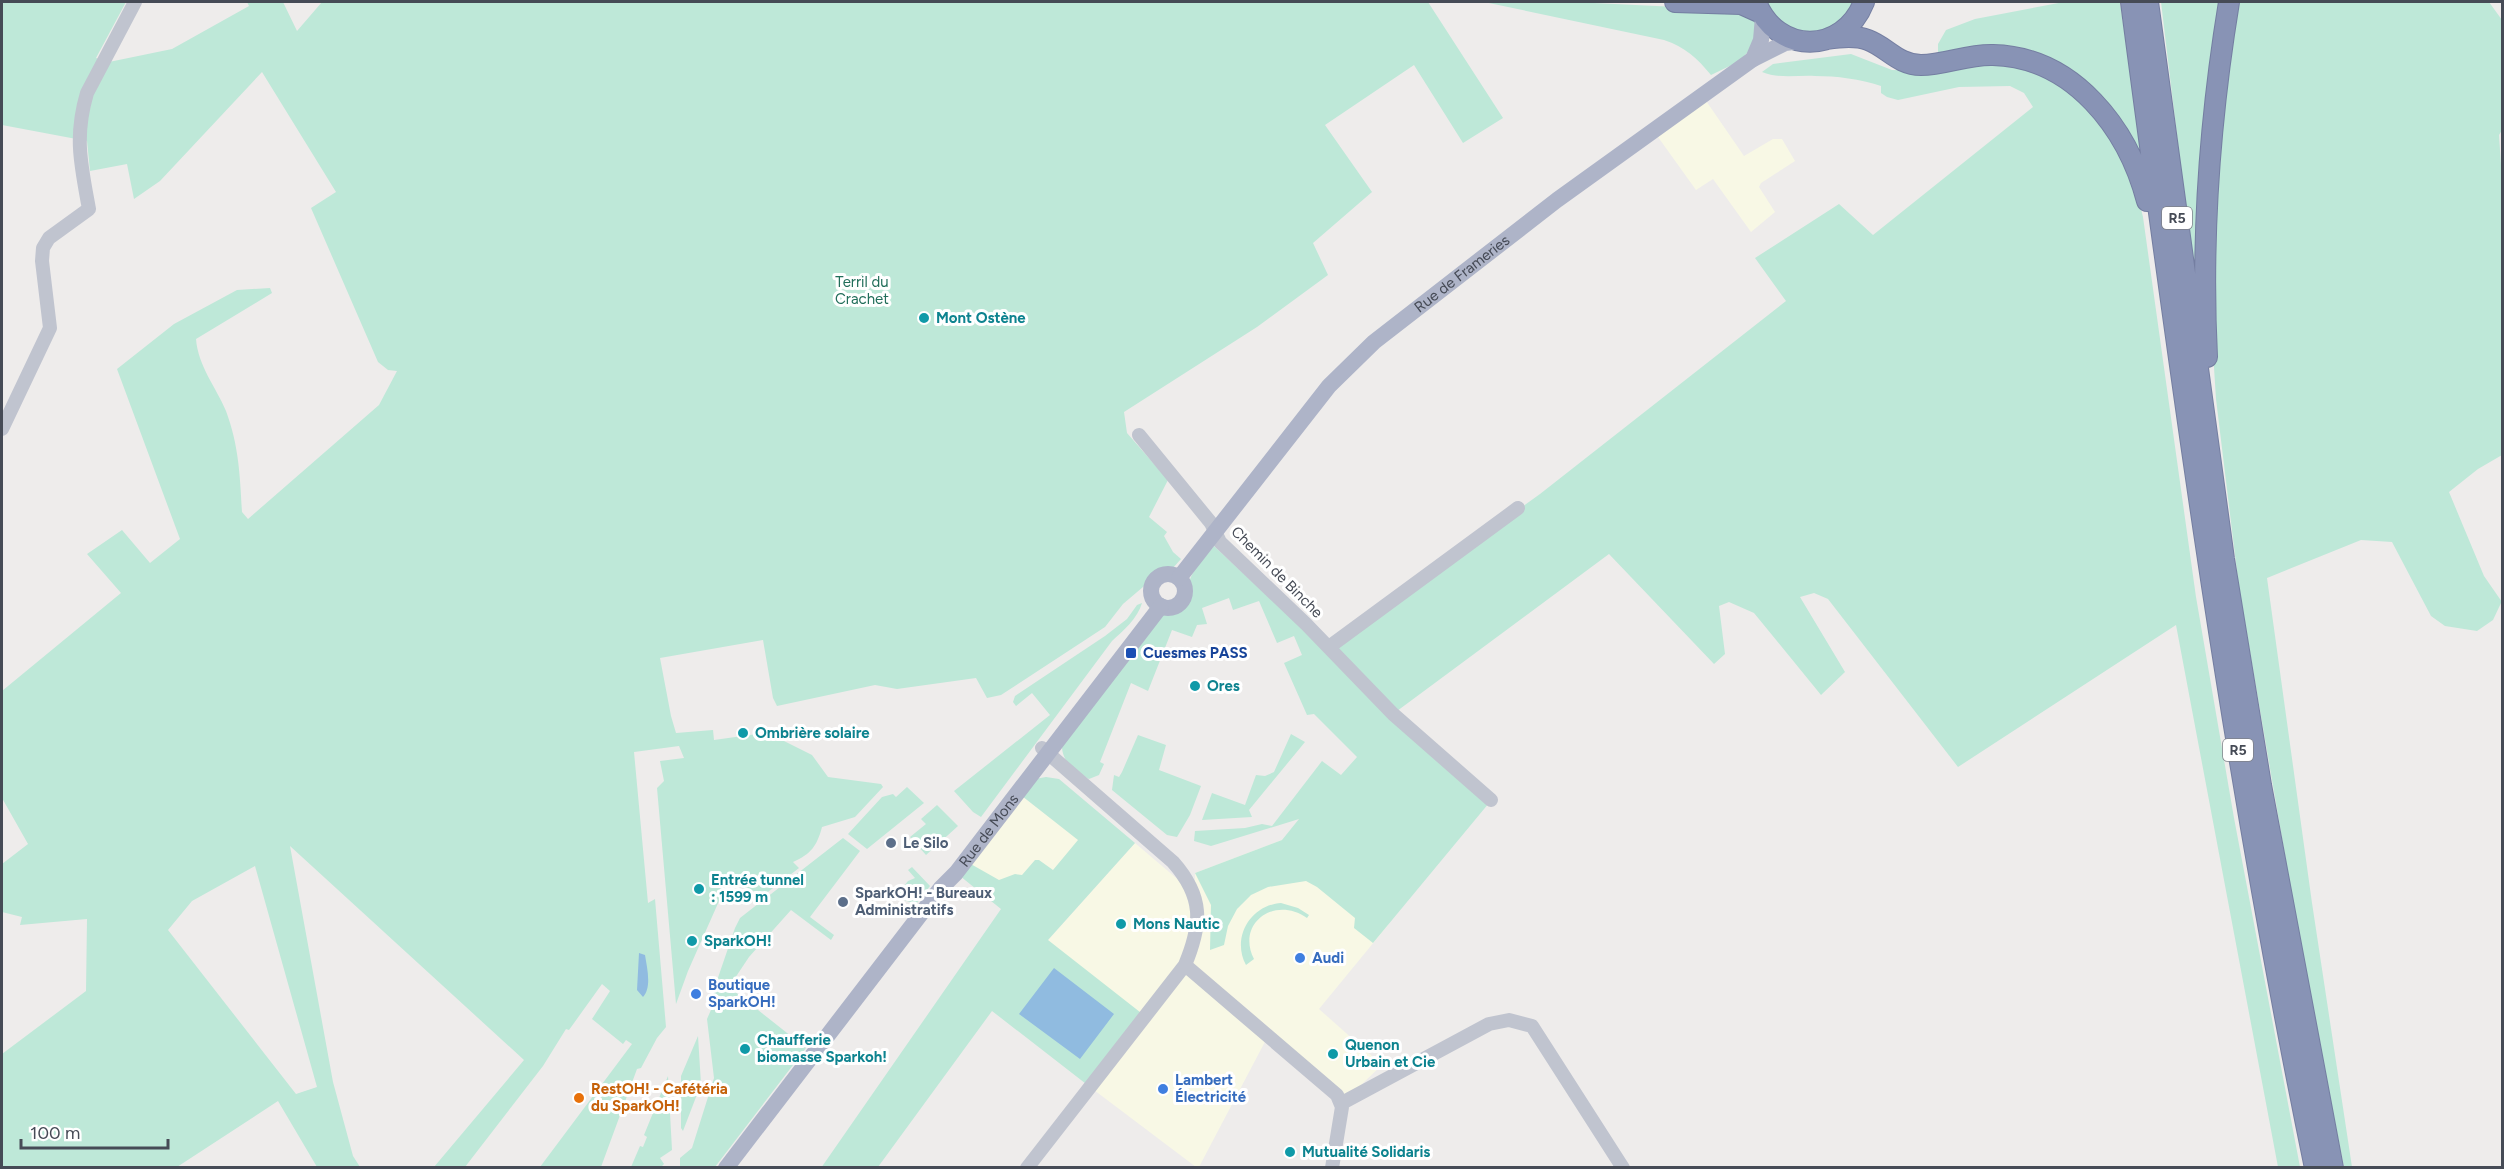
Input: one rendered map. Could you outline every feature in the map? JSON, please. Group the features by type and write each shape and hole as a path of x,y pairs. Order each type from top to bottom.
{"highway":[{"path":"1675,2 1741,4 1760,11 1780,33 1801,41 1855,37 1867,39 1895,58 1908,63 1921,65 1965,56 1994,55 2021,59 2046,68 2068,80 2102,110 2121,137 2141,179 2150,211 2162,237"},
{"path":"1827,39 1850,25 1864,2"},
{"name":"R5","path":"2131,2 2205,550 2242,779 2315,1167"},
{"name":"R5","path":"2148,2 2205,434 2261,785 2333,1167"},
{"path":"2205,434 2210,412 2205,315 2207,209 2217,87 2229,2"}],"main road":[{"path":"1753,59 1761,40 1760,11"},
{"name":"Rue de Frameries","path":"1215,532 1329,386 1374,342 1566,193 1753,59 1785,43 1801,41"},
{"path":"1179,578 1215,532"},
{"path":"1169,574 1179,578 1184,585 1183,598 1176,606 1157,603 1151,587 1158,577 1169,574"},
{"name":"Rue de Mons","path":"726,1167 949,879 956,873 1003,806 1157,603"}],"street":[{"path":"2,429 50,328 42,261 44,248 50,238 89,209 78,146 87,93 135,2"},
{"name":"Chemin de Binche","path":"1139,435 1215,532 1220,542 1329,647 1394,714 1491,800"},
{"path":"1329,647 1518,508"},
{"path":"1027,1167 1185,965 1192,949 1197,913 1195,895 1186,876 1173,862 1046,751"},
{"path":"1185,965 1330,1087 1342,1103 1332,1167"},
{"path":"1342,1103 1489,1024 1509,1020 1532,1026 1623,1167"}],"shaded area":[{"path":"1702,95 1744,156 1773,139 1782,139 1795,161 1761,183 1759,187 1775,212 1751,232 1713,179 1696,190 1653,130"},
{"path":"1022,796 1090,848 1010,911 960,876"},
{"path":"1282,840 1388,925 1319,1009 1382,1065 1342,1103 1268,1036 1199,1167 1196,1167 1090,1087 1048,940 1135,843 1195,894 1195,873"}],"green space":[{"name":"Terril du Crachet","path":"2,2 126,2 96,58 109,62 172,49 249,6 247,2 283,2 297,31 322,2 1428,2 1503,118 1463,143 1414,65 1325,125 1372,192 1313,243 1328,275 1257,327 1124,412 1127,433 1168,480 1149,517 1167,532 1164,536 1173,552 1181,559 1172,569 1158,571 1150,576 1143,587 1123,604 1105,627 1001,695 987,698 976,678 897,689 875,685 777,706 773,698 763,640 660,658 676,733 713,730 714,740 772,732 776,737 812,755 828,777 881,784 883,787 855,817 822,827 812,849 793,862 799,868 764,895 743,887 745,880 731,874 688,971 676,1004 657,788 664,781 660,761 684,758 679,746 634,752 648,903 655,899 666,1027 657,1038 641,1068 637,1069 601,1167 540,1167 632,1044 626,1040 623,1044 592,1019 610,991 602,984 569,1030 566,1029 543,1066 465,1167 434,1167 524,1060 290,846 333,1082 353,1156 360,1167 317,1167 278,1101 177,1167 2,1167 2,1054 86,991 87,919 20,925 22,917 2,912 2,864 28,844 2,798 2,691 121,593 87,554 122,530 150,563 180,539 117,369 174,324 237,290 270,288 272,293 196,339 200,358 226,411 234,436 242,512 248,519 379,405 397,371 388,370 378,362 311,208 336,192 262,72 160,181 134,199 127,164 90,171 87,141 2,125","holes":["255,866 317,1087 296,1094 168,930 192,901"]},
{"path":"1484,2 1573,2 1740,10 1755,21 1758,40 1740,61 1711,75 1690,54 1664,40"},
{"path":"1766,2 1856,2 1843,22 1820,31 1801,32 1793,30 1778,19"},
{"path":"2064,2 2120,2 2128,58 2132,66 2145,160 2139,162 2061,71 1938,55 1938,44 1946,30 1975,19"},
{"path":"2161,2 2225,2 2199,319"},
{"path":"2236,2 2489,2 2502,20 2502,130 2499,135 2502,180 2502,455 2478,469 2449,492 2484,576 2502,602 2502,605 2501,603 2493,620 2477,631 2445,626 2431,616 2392,542 2361,540 2267,578 2312,903 2352,1167 2344,1167 2305,972 2239,588 2216,399 2212,336 2218,151"},
{"path":"1851,54 1892,70 1931,71 1978,62 2028,70 2061,84 2101,120 2134,181 2143,217 2196,597 2234,818 2300,1167 2278,1167 2176,625 1958,767 1828,599 1814,593 1800,597 1845,672 1821,695 1754,613 1729,602 1719,606 1725,654 1714,664 1609,554 1393,714 1329,647 1540,494 1786,301 1755,258 1839,204 1873,235 2033,107 2024,93 2010,86 1959,87 1898,100 1881,93 1881,86 1857,80 1823,76 1781,76 1762,72 1773,64"},
{"path":"1214,546 1489,803 1373,943 1354,928 1355,918 1317,887 1306,881 1268,887 1251,895 1237,909 1228,926 1224,945 1210,950 1211,905 1195,873 1282,840 1299,819 1211,846 1194,841 1195,831 1245,828 1262,824 1272,826 1322,761 1341,775 1357,757 1314,714 1307,715 1284,663 1302,655 1294,636 1277,643 1259,601 1233,610 1229,598 1202,608 1207,624 1197,625 1192,637 1172,630 1148,691 1131,683 1100,762 1104,764 1099,775 1089,779 1074,769 1064,757 1062,746 1163,615 1174,612 1185,604 1189,581 1193,573"},
{"path":"1142,603 1134,619 1112,641 981,817 973,812 954,791 1050,715 1032,693 1016,706 1013,702 1015,696 1105,636 1127,619 1137,605"},
{"path":"1291,734 1305,742 1249,810 1252,817 1202,820 1212,793 1245,805 1256,775 1265,776 1274,772"},
{"path":"1138,735 1166,745 1159,770 1201,786 1190,815 1177,837 1167,835 1112,790 1114,775 1119,777 1122,772"},
{"path":"1046,777 1059,779 1135,843 1048,940 1145,1016 1090,1087 992,1011 878,1167 821,1168 1001,909 960,876 969,863 999,880 1015,874 1022,875 1035,860 1039,860 1053,870 1078,840 1022,796 1035,779"},
{"path":"907,787 924,803 867,849 848,834 882,797 893,794 896,797"},
{"path":"937,805 958,826 926,855 910,837 926,824 921,819"},
{"path":"843,838 860,851 810,917 834,935 831,940 791,910 749,957 729,987 806,1048 715,1167 680,1167 680,1158 692,1148 714,1078 707,1019 714,1003 710,1001 735,928 740,918"},
{"path":"912,867 930,886 916,904 895,897 908,881 915,878 908,870"},
{"path":"1281,903 1298,908 1309,915 1307,918 1295,912 1282,910 1261,917 1254,925 1250,935 1250,946 1254,959 1246,965 1241,944 1247,924 1261,910"},
{"path":"698,1036 701,1084 683,1131 681,1128 681,1076"},
{"path":"668,1076 672,1150 660,1158 664,1164 661,1167 631,1167 640,1146 643,1147 647,1137 644,1135"}],"water":[{"path":"639,953 645,955 648,971 648,983 643,997 637,990"},
{"path":"1054,968 1114,1014 1080,1059 1019,1014"}],"place":[{"name":"Mont Ostène","path":"924,318"},
{"name":"Cuesmes PASS","path":"1131,653"},
{"name":"Ores","path":"1195,686"},
{"name":"Ombrière solaire","path":"743,733"},
{"name":"Le Silo","path":"891,843"},
{"name":"Entrée tunnel : 1599 m","path":"699,889"},
{"name":"SparkOH! - Bureaux Administratifs","path":"843,902"},
{"name":"Mons Nautic","path":"1121,924"},
{"name":"SparkOH!","path":"692,941"},
{"name":"Audi","path":"1300,958"},
{"name":"Boutique SparkOH!","path":"696,994"},
{"name":"Chaufferie biomasse Sparkoh!","path":"745,1049"},
{"name":"Quenon Urbain et Cie","path":"1333,1054"},
{"name":"Lambert Électricité","path":"1163,1089"},
{"name":"RestOH! - Cafétéria du SparkOH!","path":"579,1098"},
{"name":"Mutualité Solidaris","path":"1290,1152"}]}
